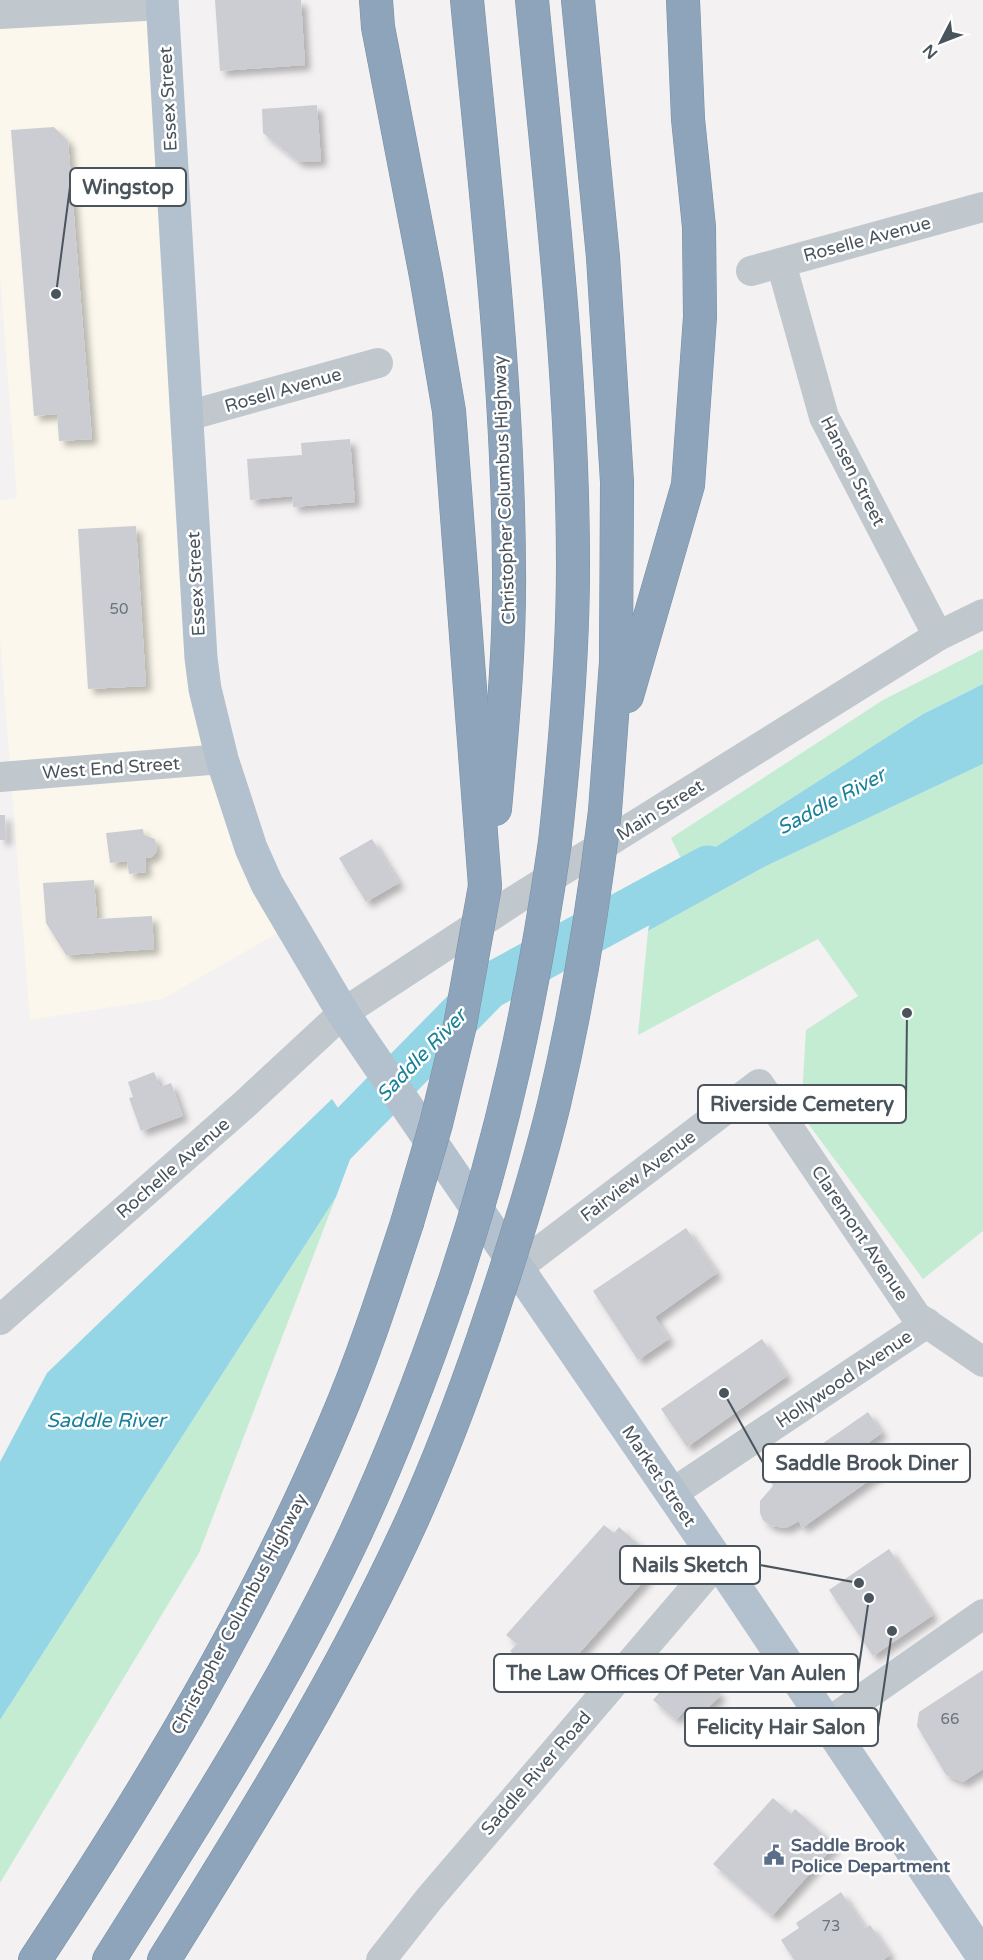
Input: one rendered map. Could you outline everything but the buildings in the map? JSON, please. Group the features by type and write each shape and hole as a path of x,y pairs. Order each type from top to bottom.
{"highway":[{"path":"376,0 378,27 426,276 448,411 485,886"},
{"name":"Christopher Columbus Highway","path":"35,1960 123,1822 215,1666 280,1545 335,1424 356,1371 407,1223 436,1124 460,1025 485,886 503,727 510,571 507,450 500,355 467,0"},
{"path":"110,1960 242,1745 287,1667 343,1557 386,1464 420,1381 483,1194 507,1105 526,1018 543,925 566,746 573,566 571,476 560,295 532,0"},
{"path":"164,1960 258,1809 347,1652 414,1516 459,1407 484,1336 533,1183 556,1094 584,959 605,811 616,662 617,482 603,257 578,0"},
{"path":"610,755 688,484 700,317 699,227 688,119 683,0"}],"main road":[{"name":"Essex Street","path":"162,2 201,658 206,689 222,759 244,829 267,884 343,1013 414,1116"},
{"name":"Market Street","path":"414,1116 983,1957"}],"street":[{"path":"0,14 162,2"},
{"name":"Roselle Avenue","path":"751,271 983,207"},
{"name":"Hansen Street","path":"781,263 824,417 938,636"},
{"name":"Rosell Avenue","path":"187,416 378,363"},
{"name":"Main Street","path":"343,1013 520,897 938,636 983,614"},
{"name":"West End Street","path":"0,777 222,759"},
{"name":"Rochelle Avenue","path":"0,1320 246,1103 343,1013"},
{"name":"Fairview Avenue","path":"517,1268 759,1084"},
{"name":"Claremont Avenue","path":"759,1084 916,1316 983,1362"},
{"name":"Hollywood Avenue","path":"671,1494 927,1323"},
{"name":"Saddle River Road","path":"381,1960 429,1899 717,1562"},
{"path":"826,1724 983,1614"}],"shaded area":[{"path":"0,0 162,0 201,658 290,926 162,999 30,1020 0,638 0,501 17,498 0,273"}],"green space":[{"path":"983,649 983,684 923,714 685,867 671,838 883,700"},
{"path":"983,764 983,1231 923,1279 801,1114 806,1030 858,996 818,939 638,1035 648,931 766,866"},
{"path":"336,1197 199,1553 0,1883 0,1720"}],"water":[{"name":"Saddle River","path":"983,684 983,764 766,866 648,931 658,884 923,714"},
{"name":"Saddle River","path":"332,1099 358,1138 336,1197 0,1720 0,1462 47,1373"}],"waterway":[{"name":"Saddle River","path":"308,1170 488,987 708,868"}],"place":[{"name":"Wingstop","path":"56,294"},
{"name":"Riverside Cemetery","path":"907,1013"},
{"name":"Saddle Brook Diner","path":"724,1393"},
{"name":"Nails Sketch","path":"859,1583"},
{"name":"The Law Offices Of Peter Van Aulen","path":"869,1598"},
{"name":"Felicity Hair Salon","path":"892,1631"},
{"name":"Saddle Brook Police Department","path":"774,1855"}]}
